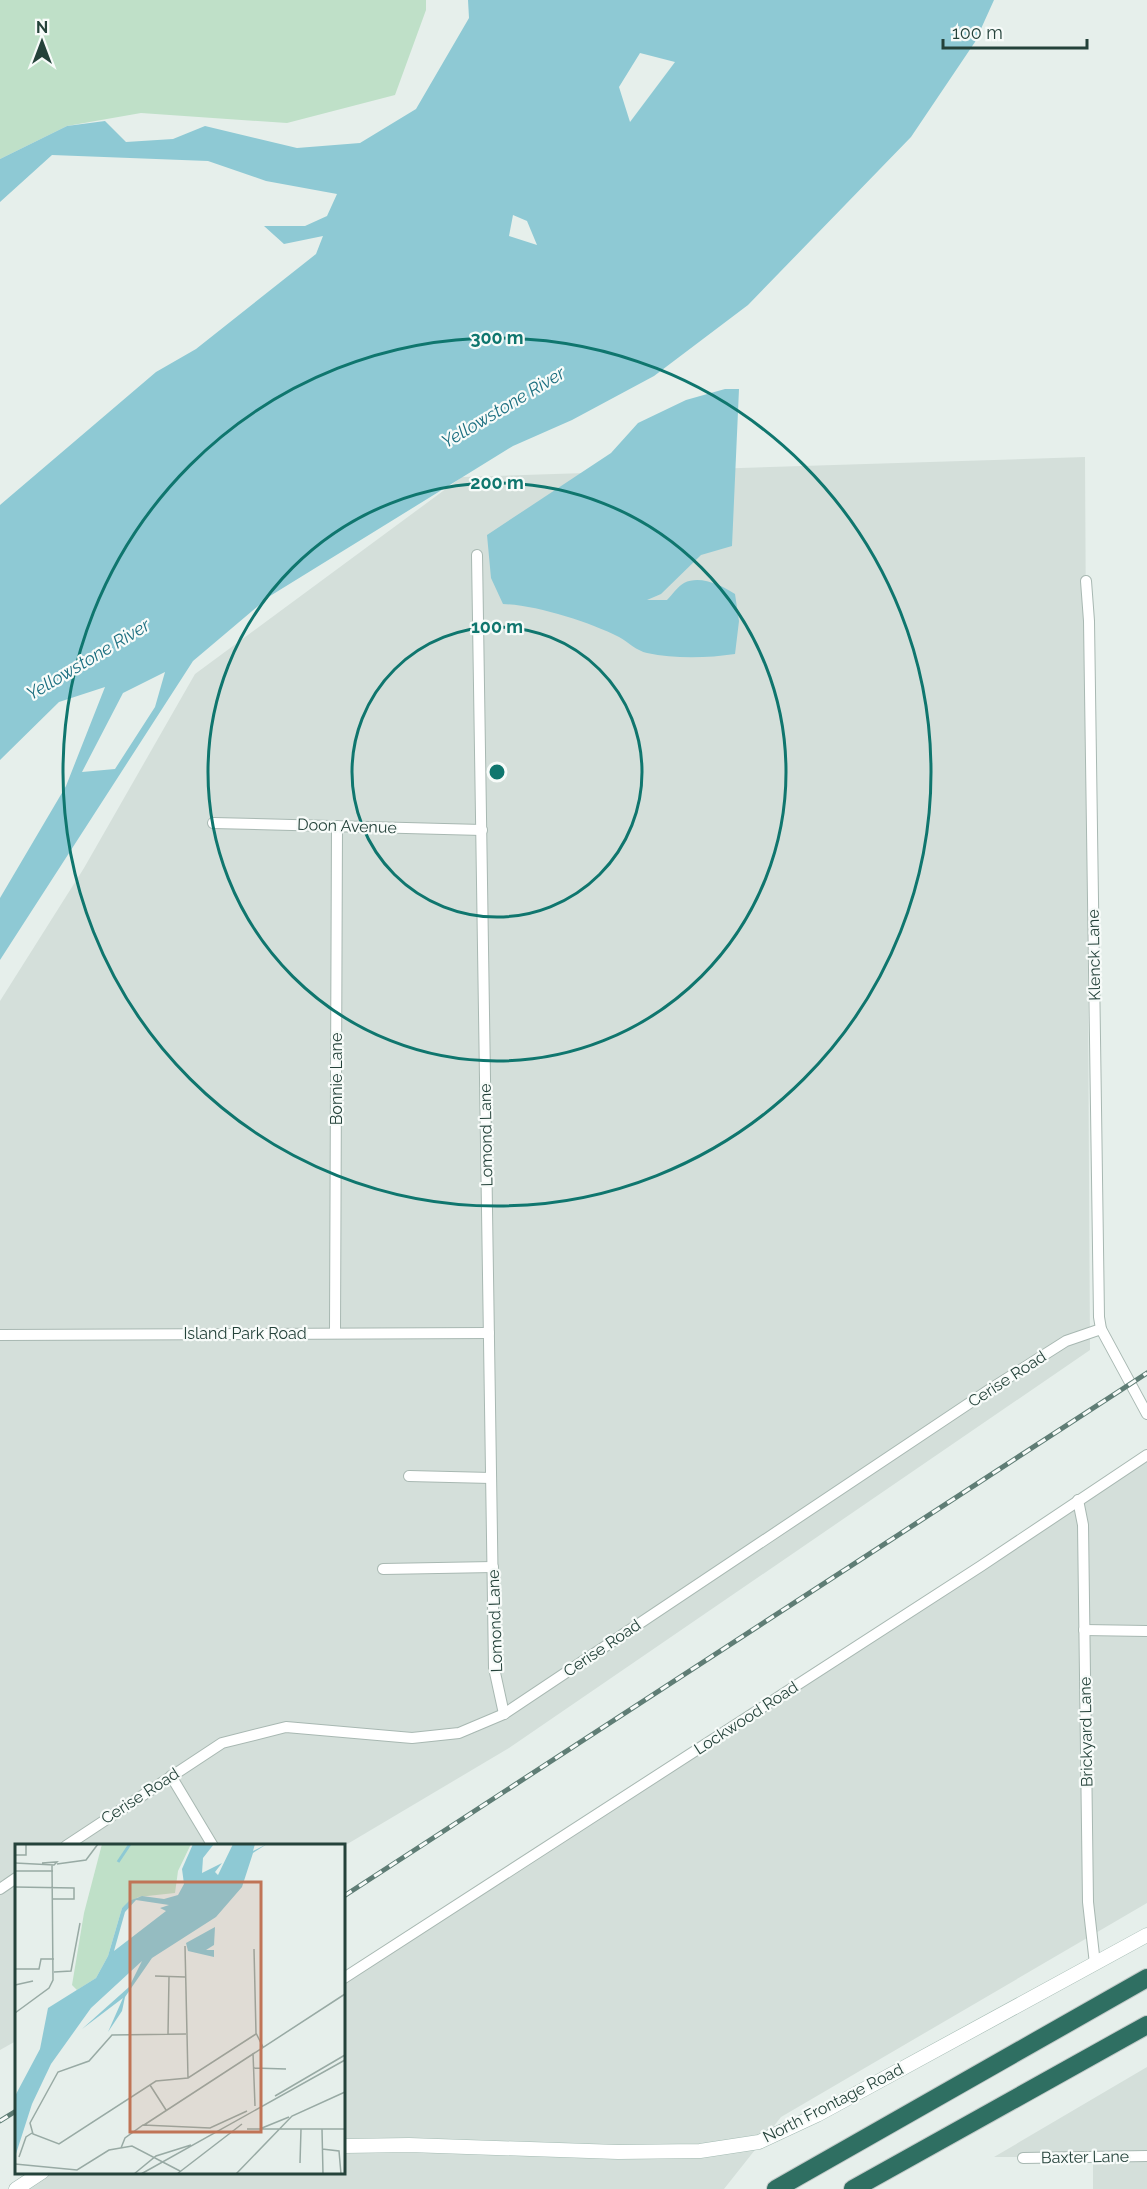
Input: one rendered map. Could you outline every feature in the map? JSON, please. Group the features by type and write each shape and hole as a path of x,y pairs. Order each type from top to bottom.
{"highway":[{"path":"780,2186 1147,1978"},
{"path":"853,2189 978,2122 1147,2025"},
{"path":"871,2189 978,2122"}],"street":[{"name":"Lomond Lane","path":"477,555 494,1668 504,1714"},
{"name":"Klenck Lane","path":"1086,581 1089,621 1101,1329"},
{"name":"Doon Avenue","path":"213,823 482,830"},
{"name":"Bonnie Lane","path":"335,1332 337,826"},
{"path":"1101,1329 1147,1414"},
{"name":"Cerise Road","path":"68,1844 222,1743 286,1727 412,1738 459,1733 504,1714 992,1388 1066,1341 1101,1329"},
{"name":"Island Park Road","path":"0,1335 489,1333"},
{"name":"Lockwood Road","path":"345,1977 981,1566 1147,1455"},
{"path":"409,1476 491,1478"},
{"name":"Brickyard Lane","path":"1078,1500 1083,1524 1088,1902 1095,1964"},
{"path":"383,1569 493,1567"},
{"path":"1084,1630 1147,1631"},
{"path":"171,1776 212,1844"},
{"path":"0,1889 15,1879"},
{"name":"North Frontage Road","path":"345,2146 409,2145 618,2152 700,2151 759,2142 817,2115 1147,1935"},
{"name":"Baxter Lane","path":"1023,2158 1147,2156"},
{"path":"15,2189 39,2174"}],"shaded area":[{"path":"1085,457 1090,1350 509,1748 345,1845 15,1844 15,2042 0,2050 0,1001 84,868 195,674 462,477"},
{"path":"1147,1455 1147,1903 781,2117 724,2189 21,2189 44,2174 345,2174 345,1977"},
{"path":"1147,2067 1147,2189 1093,2189 1093,2157 994,2157"}],"green space":[{"path":"0,0 426,0 426,10 395,95 287,123 141,113 67,126 0,159"}],"water":[{"name":"Yellowstone River","path":"468,0 994,0 975,42 911,137 748,305 654,376 572,420 513,446 270,596 193,661 0,960 0,898 66,786 105,687 59,702 0,760 0,505 156,372 196,349 316,254 323,236 284,244 264,226 305,226 327,216 337,194 266,181 208,161 52,155 0,202 0,159 67,126 105,121 126,142 173,139 205,126 297,148 360,143 416,109 469,18","holes":["640,53 675,62 630,122 619,87","513,215 527,221 537,245 509,236","165,672 155,707 115,769 82,772 123,693"]},
{"path":"725,389 739,389 732,546 701,555 661,594 647,600 667,600 682,584 697,580 717,584 735,594 739,621 735,654 691,657 647,653 607,631 578,620 531,607 503,604 491,578 487,535 611,453 638,423 686,400"}],"railway":[{"path":"345,1895 1147,1373"},
{"path":"0,2121 15,2112"}]}
